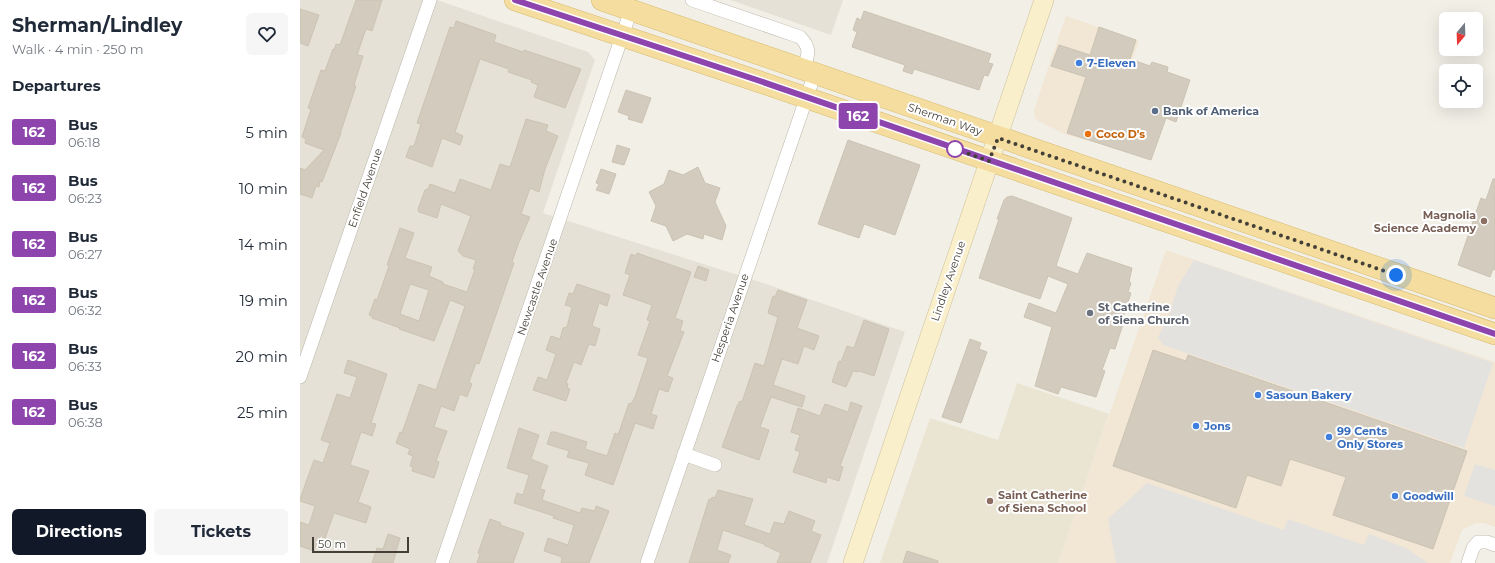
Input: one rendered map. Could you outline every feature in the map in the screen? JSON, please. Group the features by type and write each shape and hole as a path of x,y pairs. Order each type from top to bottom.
{"main road":[{"path":"515,0 1495,334"},
{"name":"Sherman Way","path":"602,0 998,138 1495,308"},
{"name":"Lindley Avenue","path":"852,563 1044,0"}],"street":[{"name":"Enfield Avenue","path":"300,377 430,0"},
{"path":"692,0 800,37 807,44 809,72"},
{"name":"Newcastle Avenue","path":"442,563 631,10"},
{"name":"Hesperia Avenue","path":"647,563 806,98 809,72"},
{"path":"684,454 715,465"},
{"path":"1468,563 1473,548 1478,542 1495,545"}],"shaded area":[{"path":"300,0 437,0 588,52 595,60 543,213 763,283 905,332 827,563 300,563"},
{"path":"730,0 843,0 831,35"},
{"path":"1066,16 1139,41 1103,144 1067,135 1038,121 1035,117 1034,111"},
{"path":"1166,250 1495,362 1495,527 1484,523 1476,523 1462,530 1450,563 1058,563"},
{"path":"1194,260 1493,363 1464,448 1163,345 1158,337 1169,315 1178,286"},
{"name":"Saint Catherine of Siena School","path":"1017,383 1109,414 1058,563 880,563 930,418 998,440"},
{"path":"1475,464 1495,470 1495,506 1464,496"},
{"path":"1147,483 1284,530 1288,519 1364,545 1369,534 1406,548 1428,563 1116,563 1108,519"}],"building":[{"path":"356,0 382,0 372,31 366,29 357,55 363,56 354,85 356,86 340,134 341,133 322,182 320,181 319,187 316,186 312,198 300,194 300,168 305,170 324,150 305,143 306,139 302,137 311,109 308,108 321,70 325,71 336,44 340,45"},
{"path":"300,9 319,15 308,46 300,43"},
{"path":"864,11 991,54 988,63 993,64 988,76 984,75 979,90 914,69 912,74 903,71 905,65 852,47 857,32 853,30 857,18 861,20"},
{"path":"456,21 496,35 494,42 523,52 524,50 581,69 565,108 534,97 538,85 531,82 532,80 508,72 509,69 480,59 455,132 463,136 460,145 442,138 432,167 406,157 410,146 414,146 421,124 417,123 450,27 454,28"},
{"path":"1099,27 1136,40 1130,59 1150,66 1152,62 1168,67 1167,72 1190,80 1176,122 1166,118 1151,160 1067,133 1086,77 1051,66 1059,45 1090,55"},
{"path":"626,90 651,98 642,123 628,119 629,116 618,112"},
{"path":"526,119 548,125 546,131 558,136 545,169 539,192 530,188 521,214 530,217 512,262 514,263 479,364 476,363 469,382 472,384 467,397 460,394 454,411 441,406 434,427 447,431 436,461 439,462 434,478 412,471 413,467 410,466 413,456 408,454 410,449 396,443 400,432 402,433 419,384 436,390 465,306 450,300 434,341 399,329 400,328 372,318 372,316 369,315 375,299 377,300 400,228 414,233 405,258 432,267 429,276 443,282 443,284 467,292 475,269 473,269 476,260 463,256 458,251 471,216 441,204 437,218 419,212 418,209 425,190 428,189 430,184 455,193 460,179 491,190 500,164 510,167","holes":["410,284 429,290 419,321 400,314"]},
{"path":"848,140 920,165 895,235 864,224 859,238 818,224"},
{"path":"617,145 630,149 624,165 612,162"},
{"path":"698,167 705,183 720,188 715,202 726,226 722,240 704,234 703,239 687,234 673,241 666,226 651,221 656,206 649,192 664,184 669,170 683,175"},
{"path":"601,169 616,174 609,194 596,190 599,184 596,183"},
{"name":"Magnolia Science Academy","path":"1493,179 1495,179 1495,270 1493,269 1490,277 1458,265 1481,198 1486,200"},
{"path":"1012,196 1072,218 1056,266 1078,274 1087,253 1132,268 1129,282 1131,283 1128,292 1131,293 1121,323 1123,324 1115,349 1110,348 1102,370 1105,371 1096,397 1061,387 1058,394 1035,386 1052,327 1024,317 1029,303 1056,313 1068,284 1048,276 1040,299 979,278 1004,200 1007,197"},
{"path":"637,253 691,272 675,318 683,321 680,331 684,332 667,376 673,378 668,392 659,389 651,414 657,416 653,429 635,423 613,485 585,475 589,463 567,457 569,451 547,444 551,432 555,432 587,442 585,449 607,456 615,433 618,435 629,403 631,404 635,397 648,358 638,355 650,321 647,320 652,305 623,295 630,275 625,273 631,254 636,256"},
{"path":"698,266 709,270 706,281 694,277"},
{"path":"577,284 610,295 607,306 599,303 592,326 600,329 595,346 589,344 581,365 574,362 566,383 568,384 567,388 570,389 566,401 533,390 538,377 547,380 556,354 546,350 551,336 560,339 563,328 567,327 572,307 565,305 569,293 573,294"},
{"path":"778,290 807,300 797,328 819,336 814,350 804,346 798,364 782,359 773,385 805,396 802,407 771,397 760,427 769,430 759,460 722,447 737,406 740,401 742,402 755,363 764,366 778,317 768,313 773,296 775,297"},
{"path":"864,320 889,329 874,376 859,371 853,371 846,387 832,382 839,361 841,362 847,346 854,348"},
{"path":"970,339 981,343 979,349 987,352 961,423 942,417"},
{"path":"1153,350 1186,361 1188,355 1467,451 1433,549 1333,515 1346,477 1290,459 1281,486 1247,475 1236,508 1113,466"},
{"path":"348,360 387,374 371,423 376,424 372,436 361,432 350,465 369,471 358,502 371,507 366,523 334,513 324,541 318,539 314,551 300,546 300,522 309,525 315,506 300,501 300,499 314,460 323,463 330,443 321,440 337,394 350,398 357,377 344,373"},
{"path":"851,402 862,406 840,466 843,467 839,481 827,477 826,483 793,472 800,452 795,450 800,435 791,432 798,408 820,416 825,404 848,412"},
{"path":"519,428 539,435 531,459 548,466 540,489 545,490 542,500 580,513 582,508 595,511 596,506 609,511 589,563 561,563 562,558 544,551 548,538 568,545 574,525 553,518 554,516 514,503 517,493 523,495 529,475 507,468"},
{"path":"718,490 753,499 744,525 770,534 774,522 784,524 789,511 815,521 811,531 821,535 810,563 777,563 781,553 764,544 723,530 717,550 731,555 728,563 689,563 709,499 711,500 712,497 715,498"},
{"path":"490,519 501,523 500,525 524,533 513,563 477,563 480,554 478,553"},
{"path":"388,534 400,538 393,563 372,563 377,548 383,549"},
{"path":"907,551 938,561 938,563 903,563"}],"bus line":[{"name":"162","path":"515,0 622,37 757,80 968,154 1495,334"}],"place":[{"name":"7-Eleven","path":"1079,63"},
{"name":"Bank of America","path":"1155,111"},
{"name":"Coco D's","path":"1088,134"},
{"name":"Magnolia Science Academy","path":"1484,221"},
{"name":"St Catherine of Siena Church","path":"1090,313"},
{"name":"Sasoun Bakery","path":"1258,395"},
{"name":"Jons","path":"1196,426"},
{"name":"99 Cents Only Stores","path":"1329,437"},
{"name":"Goodwill","path":"1395,496"},
{"name":"Saint Catherine of Siena School","path":"990,501"}],"route":[{"path":"955,149 989,161 998,138 1396,275"}]}
